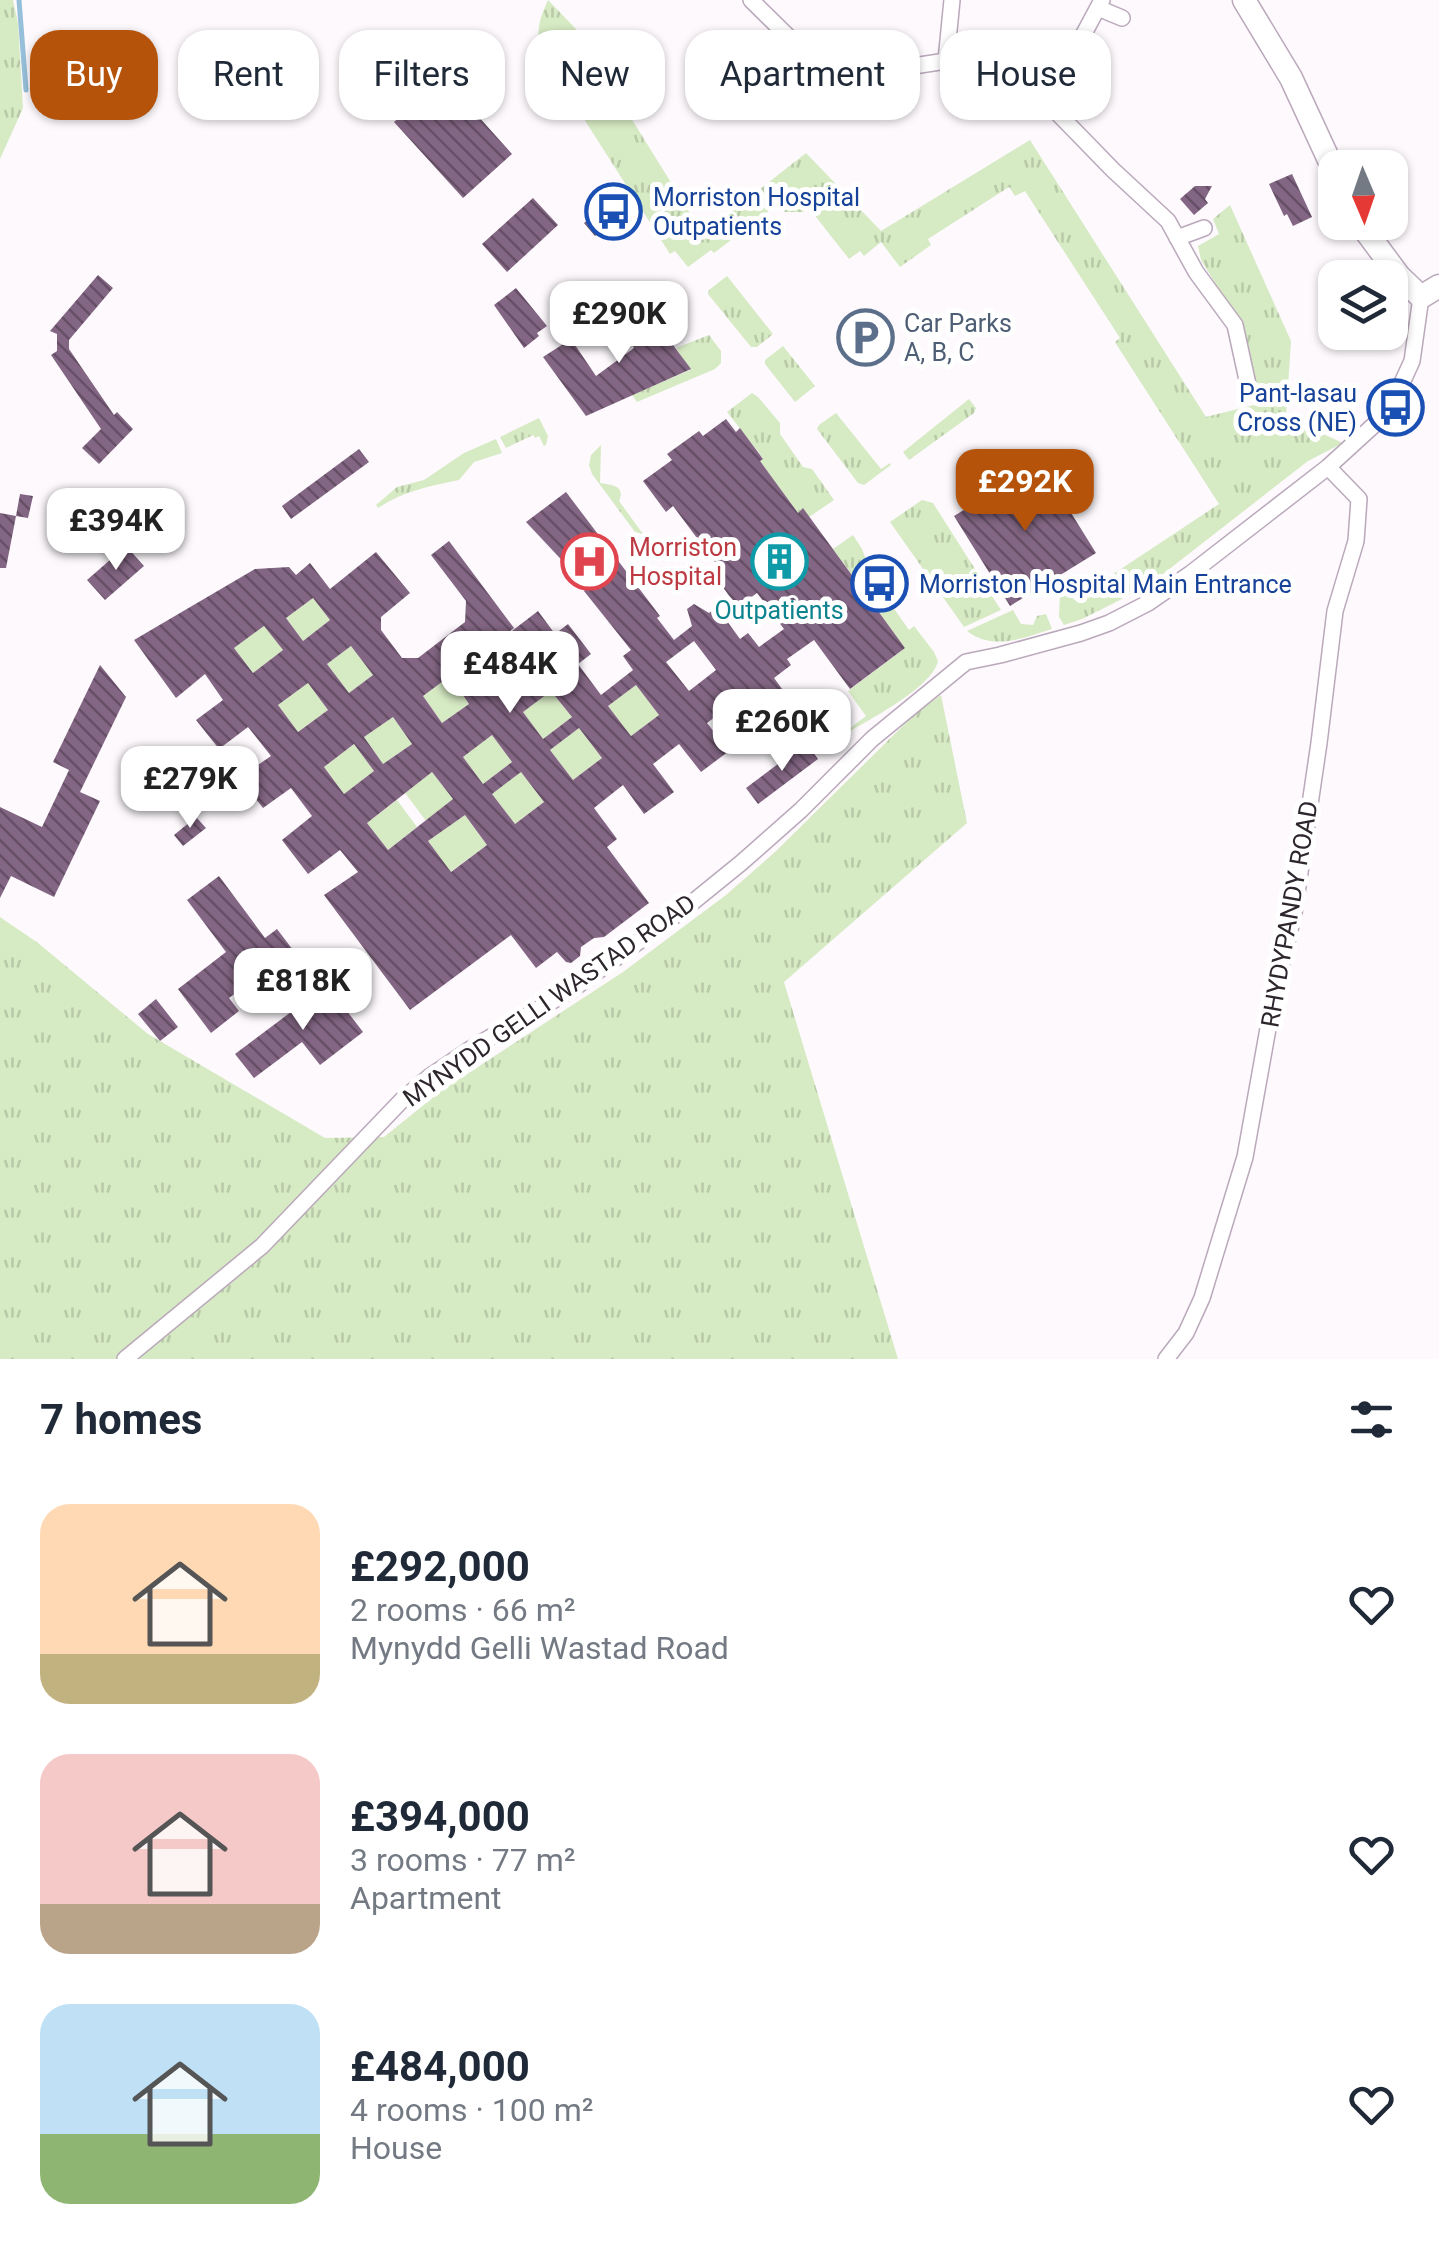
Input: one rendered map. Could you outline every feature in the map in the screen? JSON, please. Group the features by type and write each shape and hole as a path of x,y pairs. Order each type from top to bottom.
{"street":[{"path":"751,0 815,62 855,75 940,63"},
{"path":"949,30 952,0"},
{"path":"1244,0 1291,78 1324,150"},
{"path":"1086,30 1100,4 1122,18"},
{"path":"1064,120 1168,221 1196,272 1234,325 1249,390"},
{"path":"1178,238 1204,228"},
{"path":"1372,240 1399,276 1430,292"},
{"name":"MYNYDD GELLI WASTAD ROAD","path":"125,1359 262,1246 402,1099 472,1048 573,989 675,916 741,864 872,739 966,662 1081,633 1148,603 1328,467 1374,425 1395,398 1412,361 1430,292"},
{"name":"RHYDYPANDY ROAD","path":"1166,1359 1186,1333 1202,1298 1240,1176 1294,913 1336,611 1359,520 1359,499 1328,467"}],"green space":[{"path":"0,0 13,0 18,23 23,108 0,159"},
{"path":"548,0 576,30 539,30"},
{"path":"585,120 632,120 703,234 806,153 881,231 1030,140 1206,417 1258,404 1245,331 1201,260 1198,246 1219,234 1213,219 1230,205 1291,341 1286,417 1343,443 1308,461 1163,574 1120,600 1064,625 1059,617 1060,592 1066,589 1074,600 1219,504 1115,342 1120,338 1025,191 1015,196 1009,187 928,239 931,245 900,267 881,242 864,256 860,251 849,259 809,208 785,212 778,204 714,253 711,250 688,267 675,251 670,254"},
{"path":"727,276 773,334 757,347 751,347 708,294"},
{"path":"709,335 721,351 721,363 715,369 637,402 632,395 690,370 676,348"},
{"path":"783,346 815,386 795,402 765,364"},
{"path":"752,393 780,423 780,434 803,467 812,469 834,500 809,517 803,509 798,513 727,412"},
{"path":"969,399 976,408 974,413 909,460 903,452"},
{"path":"836,413 881,469 891,465 864,485 858,483 817,429"},
{"path":"539,418 548,436 546,445 533,435 506,448 500,437"},
{"path":"496,439 502,453 474,462 459,480 407,493 378,508 376,505 397,487 424,480 464,453"},
{"path":"601,445 600,483 619,489 619,501 643,534 635,532 592,474 591,455"},
{"path":"922,500 933,503 1001,610 964,627 890,522"},
{"path":"853,535 874,580 909,630 914,626 938,661 933,672 910,694 836,739 866,716 848,691 905,648 833,549"},
{"path":"313,598 330,620 303,641 286,618"},
{"path":"1013,610 1021,624 1033,625 1037,616 1046,614 1052,629 998,642 967,631"},
{"path":"264,626 283,650 253,673 234,648"},
{"path":"507,634 530,663 501,685 479,656"},
{"path":"351,646 373,675 349,693 327,664"},
{"path":"450,676 469,704 442,723 423,696"},
{"path":"308,683 328,710 298,732 278,705"},
{"path":"636,685 659,715 631,736 608,706"},
{"path":"551,691 572,717 543,739 523,712"},
{"path":"941,695 967,823 784,982 898,1359 0,1359 0,917 38,943 148,1034 325,1138 384,1137 441,1091 623,972 726,895 918,711"},
{"path":"393,717 412,744 383,764 364,737"},
{"path":"579,728 602,758 573,780 550,750"},
{"path":"492,735 512,762 483,784 463,757"},
{"path":"354,744 374,771 344,794 324,767"},
{"path":"432,772 453,799 426,821 405,793"},
{"path":"521,772 544,802 515,824 492,794"},
{"path":"397,800 417,827 388,850 367,823"},
{"path":"465,815 487,845 450,872 428,841"}],"building":[{"path":"482,120 512,154 463,198 394,122"},
{"path":"1292,174 1312,217 1293,226 1269,184"},
{"path":"1195,186 1212,186 1205,199 1208,203 1194,215 1180,199"},
{"path":"533,198 558,225 507,272 482,244"},
{"path":"601,209 612,222 595,236 584,223"},
{"path":"98,275 113,288 69,340 69,349 114,415 117,412 133,429 99,464 82,448 101,429 51,355 57,351 57,334 50,331"},
{"path":"516,288 547,326 524,348 494,305"},
{"path":"649,304 661,335 664,333 691,369 586,416 543,357 571,339 596,376 634,348 620,319"},
{"path":"726,419 736,432 740,428 798,513 803,508 905,648 850,689 814,640 787,659 791,665 774,678 788,697 756,721 739,699 707,723 729,751 701,772 679,744 653,764 674,792 644,814 623,785 594,808 617,839 607,847 649,903 604,937 594,938 581,947 580,956 571,963 557,952 536,968 511,935 410,1010 324,895 358,872 340,850 308,874 282,840 312,816 291,788 263,808 239,778 271,756 248,727 219,749 196,720 223,700 205,674 176,698 134,640 255,569 289,567 296,575 310,563 330,589 376,552 410,593 381,617 381,630 402,658 418,658 465,622 466,601 431,555 449,541 514,628 479,656 500,685 530,663 508,634 538,611 555,634 568,624 591,654 578,664 601,695 633,670 623,656 631,650 584,591 587,587 526,522 566,492 674,640 692,626 687,609 694,604 709,613 730,597 717,579 724,574 673,506 666,512 643,481 672,460 667,454 699,431 703,436","holes":["757,593 784,629 759,647 748,633 740,639 724,617","313,598 330,620 303,641 286,618","264,626 283,650 253,673 234,648","694,641 716,670 689,691 666,662","351,646 373,675 349,693 327,664","450,676 469,704 442,723 423,696","308,683 328,710 298,732 278,705","636,685 659,715 631,736 608,706","551,691 572,717 543,739 523,712","393,717 412,744 383,764 364,737","579,728 602,758 573,780 550,750","492,735 512,762 483,784 463,757","354,744 374,771 344,794 324,767","432,772 453,799 388,850 367,823","521,772 544,802 515,824 492,794","465,815 487,845 451,872 428,841"]},
{"path":"359,449 369,462 291,519 282,506"},
{"path":"1040,463 1096,553 1010,606 954,516"},
{"path":"20,494 33,496 28,518 16,516"},
{"path":"0,513 16,516 6,568 0,568"},
{"path":"126,546 144,566 105,600 87,580"},
{"path":"100,665 126,697 80,792 100,801 54,897 11,876 0,898 0,807 42,827 69,770 53,762"},
{"path":"806,743 818,759 758,804 746,788"},
{"path":"196,817 206,828 183,846 174,835"},
{"path":"219,876 265,938 277,929 293,950 229,998 239,1011 211,1033 178,989 226,952 187,900"},
{"path":"327,985 363,1032 320,1065 302,1042 254,1078 235,1054"},
{"path":"156,999 178,1027 160,1041 138,1014"}],"waterway":[{"path":"19,0 26,90"}],"place":[{"name":"Morriston Hospital Outpatients","path":"614,211"},
{"name":"Car Parks A, B, C","path":"865,337"},
{"name":"Pant-lasau Cross (NE)","path":"1396,407"},
{"name":"Morriston Hospital","path":"590,561"},
{"name":"Outpatients","path":"779,561"},
{"name":"Morriston Hospital Main Entrance","path":"880,584"}]}
